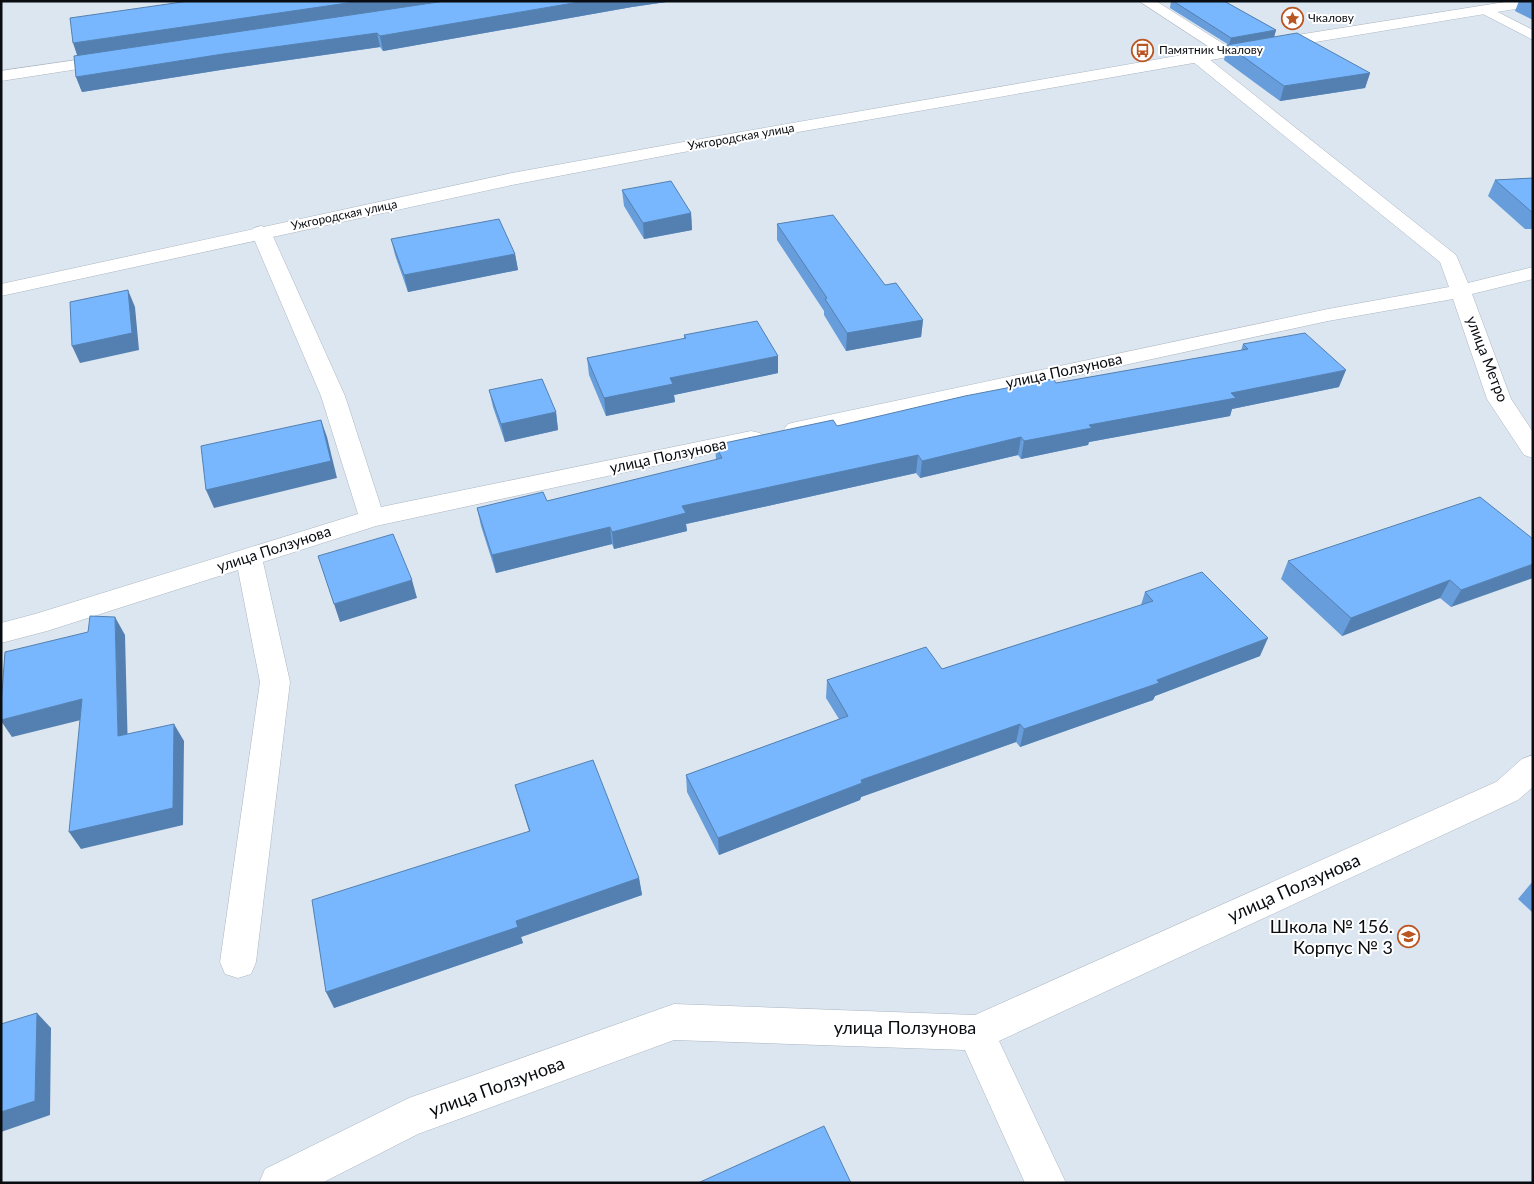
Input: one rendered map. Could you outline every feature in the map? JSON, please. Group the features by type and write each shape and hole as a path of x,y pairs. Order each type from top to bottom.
{"street":[{"path":"1146,1 1228,53"},
{"name":"Ужгородская улица","path":"1,290 512,179 1198,58 1533,2"},
{"path":"1486,10 1533,36"},
{"path":"1,76 129,57"},
{"name":"улица Метро","path":"1198,58 1449,259 1500,399 1533,450"},
{"path":"261,232 333,396 372,518"},
{"name":"улица Ползунова","path":"1,633 372,518 1328,314 1461,291 1533,273"},
{"path":"238,962 275,682 250,557"},
{"name":"улица Ползунова","path":"279,1183 410,1118 674,1022 976,1033 1507,791 1533,768"},
{"path":"976,1033 1046,1183"}],"building":[{"path":"189,1 361,1 73,43 70,18"},
{"path":"445,1 585,1 380,36 377,33 76,77 74,56"},
{"path":"1173,1 1224,1 1276,30 1231,38"},
{"path":"1297,33 1370,73 1284,86 1227,45"},
{"path":"1533,178 1533,213 1495,180"},
{"path":"671,181 691,213 643,223 622,190"},
{"path":"833,215 885,285 896,283 923,320 847,333 825,299 827,298 777,224"},
{"path":"499,219 515,254 404,275 391,239"},
{"path":"128,290 132,333 72,346 70,302"},
{"path":"757,321 778,356 670,378 673,384 604,398 587,358 686,338 684,335"},
{"path":"1305,333 1346,370 1231,393 1236,398 1089,425 1092,428 1024,441 1021,437 922,461 918,455 682,506 686,513 612,532 610,527 492,555 477,508 543,492 547,501 722,458 715,445 833,420 837,426 965,396 1053,379 1056,383 1248,349 1243,344"},
{"path":"542,379 556,412 501,424 489,390"},
{"path":"321,420 331,461 206,490 201,446"},
{"path":"1480,497 1533,539 1533,564 1461,590 1450,580 1351,618 1288,561"},
{"path":"393,534 412,580 334,604 318,556"},
{"path":"1202,572 1268,638 1157,680 1159,683 1024,729 1020,724 861,780 862,783 718,838 686,775 848,716 827,680 926,647 942,669 1153,601 1145,592"},
{"path":"90,616 115,617 118,736 174,724 173,808 69,832 82,699 1,720 5,652 88,632"},
{"path":"593,760 639,878 516,921 518,927 326,992 312,900 530,831 515,785"},
{"path":"37,1013 35,1101 1,1112 1,1024"},
{"path":"824,1126 851,1183 698,1183"}],"place":[{"name":"Чкалову","path":"1292,18"},
{"name":"Памятник Чкалову","path":"1143,50"},
{"name":"Школа № 156. Корпус № 3","path":"1409,937"}]}
